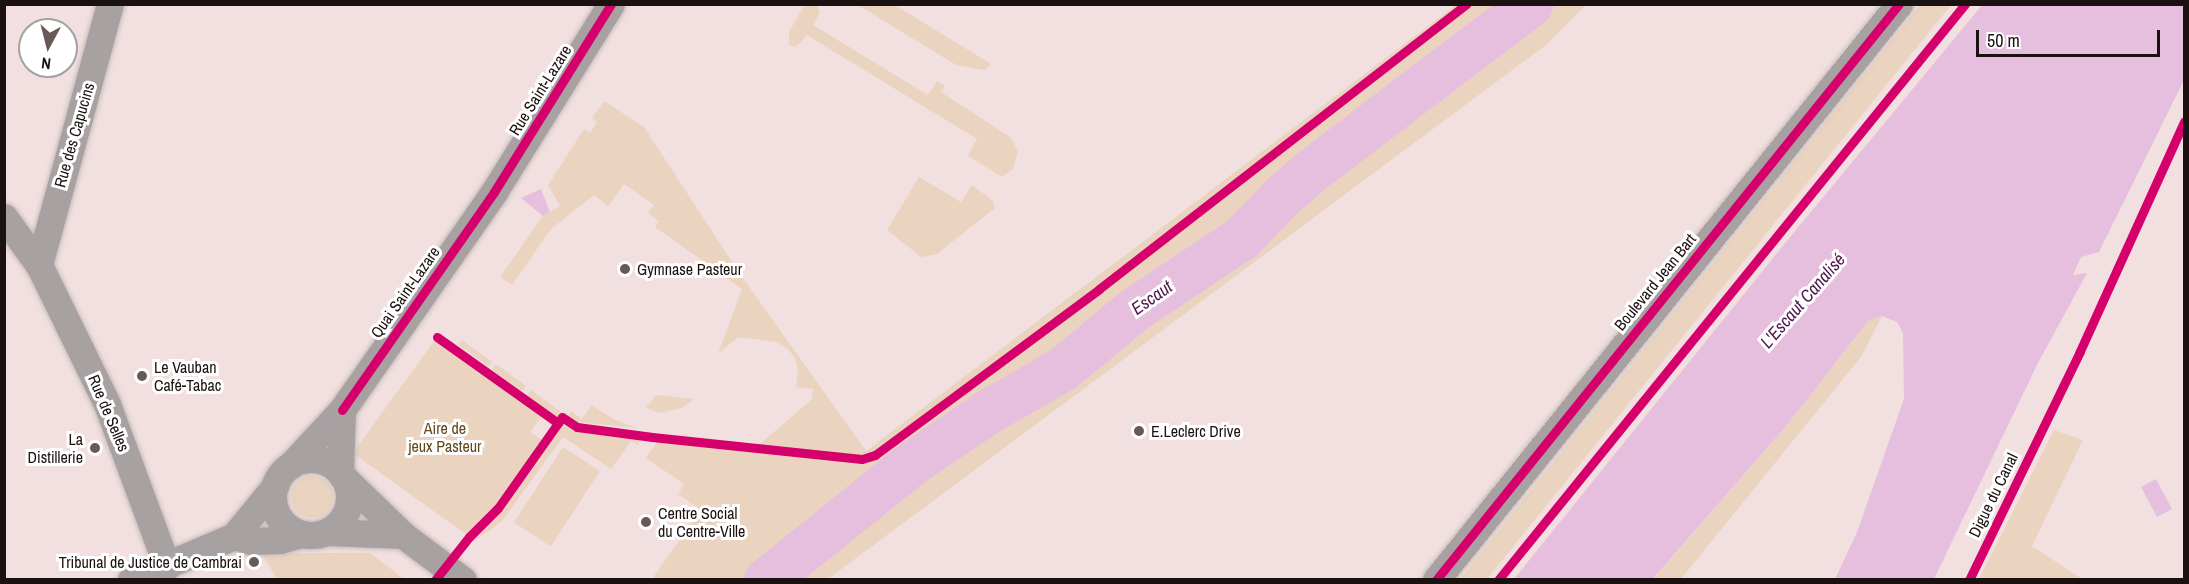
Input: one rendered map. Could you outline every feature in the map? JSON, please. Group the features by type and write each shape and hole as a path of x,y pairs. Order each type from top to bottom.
{"street":[{"name":"Rue des Capucins","path":"39,265 110,4"},
{"name":"Rue Saint-Lazare","path":"494,192 611,4"},
{"name":"Boulevard Jean Bart","path":"1436,579 1899,4"},
{"name":"Quai Saint-Lazare","path":"291,465 342,410 494,192"},
{"name":"Rue de Selles","path":"4,217 39,265 107,404 167,566"},
{"path":"234,536 251,541 280,540 314,533 337,525 349,503 348,489 342,475 342,410"},
{"path":"131,579 167,566 234,536 291,465 312,459 332,466 403,535 463,579"},
{"path":"275,486 273,498 278,516 290,529 314,533 403,535"}],"green space":[{"path":"817,4 820,12 813,25 928,95 937,81 945,86 941,92 1010,137 1018,151 1013,169 1002,177 968,156 977,139 807,35 796,47 789,45 789,32 804,6"},
{"path":"858,5 895,5 991,64 984,70 956,65"},
{"path":"1456,5 1586,5 1546,45 828,579 652,579 701,510 678,494 684,484 646,458 658,441 752,451 812,399 813,389 796,387 798,371 796,360 788,349 776,342 738,337 718,354 742,289 655,227 659,221 648,213 654,205 624,184 608,206 594,195 551,229 512,285 500,277 543,216 560,206 548,185 584,129 590,133 597,122 592,118 604,101 644,127 738,271 866,451"},
{"path":"1920,5 1951,5 1487,579 1460,579"},
{"path":"919,177 961,202 972,185 993,201 995,208 937,254 921,257 887,230"},
{"path":"1882,316 1861,357 1681,579 1653,580 1787,425 1869,320"},
{"path":"462,340 492,362 488,367 458,345"},
{"name":"Aire de jeux Pasteur","path":"434,341 542,416 530,432 547,443 562,423 573,431 642,439 638,445 631,441 611,469 563,437 502,521 475,541 353,453"},
{"path":"496,364 526,386 522,391 492,370"},
{"path":"531,390 561,412 557,417 527,396"},
{"path":"656,395 694,399 682,408 659,413 646,408"},
{"path":"592,405 613,419 637,428 577,422 568,416 571,411 582,419"},
{"path":"2054,430 2083,440 2032,546 2082,579 1979,579"},
{"path":"563,447 600,471 551,546 514,522"},
{"path":"312,476 327,482 333,497 327,512 312,518 297,512 291,497 297,482"},
{"path":"261,553 370,553 404,579 277,579"}],"water":[{"name":"L'Escaut Canalisé","path":"1983,4 2184,5 2184,80 2099,252 2081,257 2073,275 2087,273 2038,363 1934,579 1835,579 1857,532 1904,399 1903,333 1897,322 1882,316 1869,320 1787,425 1653,579 1514,579 1786,242"},
{"path":"541,189 550,212 543,216 521,198"},
{"path":"2156,479 2172,509 2157,517 2141,487"}],"waterway":[{"name":"Escaut","path":"766,580 909,465 987,412 1062,369 1136,308 1240,239 1309,172 1530,4"}],"cycle path":[{"path":"342,410 494,192 611,4"},
{"path":"437,337 558,423 562,417 577,427 652,437 862,459 875,455 1099,289 1467,4"},
{"path":"1436,580 1899,4"},
{"path":"1498,580 1965,4"},
{"name":"Digue du Canal","path":"1969,580 2080,351 2184,122"},
{"path":"435,580 469,537 498,508 558,423"}],"place":[{"name":"Gymnase Pasteur","path":"625,269"},
{"name":"Le Vauban Café-Tabac","path":"142,376"},
{"name":"E.Leclerc Drive","path":"1139,431"},
{"name":"La Distillerie","path":"95,448"},
{"name":"Centre Social du Centre-Ville","path":"646,522"},
{"name":"Tribunal de Justice de Cambrai","path":"254,562"}]}
